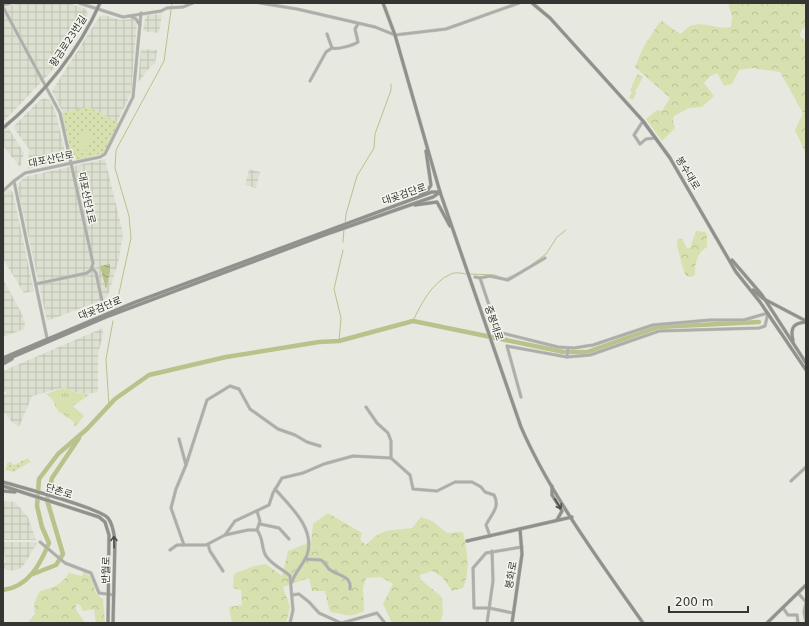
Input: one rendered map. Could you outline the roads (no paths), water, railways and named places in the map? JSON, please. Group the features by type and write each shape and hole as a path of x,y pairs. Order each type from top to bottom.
{"main road":[{"name":"황금로23번길","path":"3,128 46,86 69,57 100,3"},
{"name":"중봉대로","path":"383,3 395,35 440,192 521,427 531,450 572,518 644,623"},
{"name":"봉수대로","path":"532,3 550,18 643,121 656,138 670,158 736,272 768,313 806,370"},
{"path":"411,200 428,190 431,185 426,145"},
{"name":"대곶검단로","path":"353,223 432,192 440,192"},
{"name":"대곶검단로","path":"3,357 133,303 333,230 433,197 440,192"},
{"path":"409,205 437,202 453,230"},
{"name":"대곶검단로","path":"3,363 106,317 333,230"},
{"path":"726,253 764,299 806,363"},
{"path":"748,287 764,299 806,322"},
{"path":"772,320 773,318 777,318"},
{"path":"794,344 792,334 794,326 797,323 806,322"},
{"name":"단촌로","path":"3,482 100,512 109,518"},
{"name":"단촌로","path":"3,486 99,517 105,522"},
{"path":"552,486 552,495 562,510 559,518 555,521"},
{"path":"3,491 23,493"},
{"name":"반월로","path":"109,518 114,532 114,623"},
{"path":"467,541 572,518"},
{"name":"반월로","path":"105,522 109,535 108,623"},
{"name":"봉화로","path":"512,623 521,567 522,547 520,529"},
{"path":"767,623 806,585"}],"street":[{"path":"3,6 11,3"},
{"path":"79,3 120,16 161,11 168,7 183,8 193,3"},
{"path":"260,3 297,9 375,27 395,35 446,29 519,3"},
{"name":"황금로23번길","path":"3,6 46,86"},
{"name":"대포산단로","path":"3,191 23,174 104,155 134,95 142,13"},
{"path":"129,16 136,19 140,26"},
{"path":"310,81 326,52 332,48 337,49 357,43 356,29 358,24"},
{"path":"327,34 332,48"},
{"name":"대포산단1로","path":"46,86 60,113 92,269 96,273 102,301 108,309"},
{"path":"643,121 634,135 634,138 640,144 646,139 656,138"},
{"path":"14,182 47,338"},
{"path":"475,277 480,278 490,276 506,281 545,258"},
{"path":"36,284 83,274 92,269"},
{"path":"480,278 498,332 568,348 593,345 653,325 710,320 744,320 768,313"},
{"path":"521,397 507,346 567,357 590,355 659,331 759,328 765,325 768,313"},
{"path":"567,357 568,348"},
{"path":"184,545 171,508 174,495 208,400 230,386 239,389 250,409 278,429 320,446"},
{"path":"366,407 377,423 388,433 391,441 391,458"},
{"path":"179,439 186,465"},
{"path":"225,535 235,521 270,504 275,489 282,478 308,472 324,464 353,456 391,458 410,475 411,487 415,490 437,492 455,482 472,482 481,487 485,492 494,495 496,500 494,514 486,525 490,536"},
{"path":"791,481 806,467"},
{"path":"275,489 297,514 307,532 307,553 295,574 291,585"},
{"path":"257,511 260,524 257,530"},
{"path":"260,524 279,528 289,539"},
{"path":"170,550 176,545 208,544 225,535 248,530 257,530"},
{"path":"257,530 263,539 266,556 274,565 289,575 293,613 290,623"},
{"path":"40,542 65,563 90,572 98,592 114,595"},
{"path":"208,544 210,551 222,571"},
{"path":"513,613 489,608 474,608 473,569 483,555 492,551 522,547"},
{"path":"487,623 493,581 492,551"},
{"path":"304,559 323,561 335,573 341,574 346,578 350,583 350,589"},
{"path":"798,593 806,602 804,612 806,622"},
{"path":"292,595 299,594 319,613 342,623 377,613 386,623"},
{"path":"783,608 788,615 797,615 798,623"}],"water":[{"path":"110,264 110,272 106,289 100,266"}],"waterway":[{"path":"116,307 131,238 129,216 115,168 116,150 164,61 172,3"},
{"path":"345,224 346,214 357,176 374,148 375,134 391,90 391,84"},
{"path":"343,242 344,229"},
{"path":"531,265 546,254 557,237 566,230"},
{"path":"339,341 341,318 334,289 343,250"},
{"path":"507,278 520,272"},
{"path":"413,321 428,294 438,282 453,273 466,274"},
{"path":"470,274 495,275 502,278"},
{"path":"109,406 106,359 113,321"},
{"path":"3,590 12,588 26,580 32,574 42,559 49,543 42,527 37,506 39,479 58,454 87,429 115,399 149,375 226,357 319,342 339,341 413,321 564,352 587,352 658,327 759,322"},
{"path":"33,574 56,565 63,554 47,500 52,478 79,438"}]}
